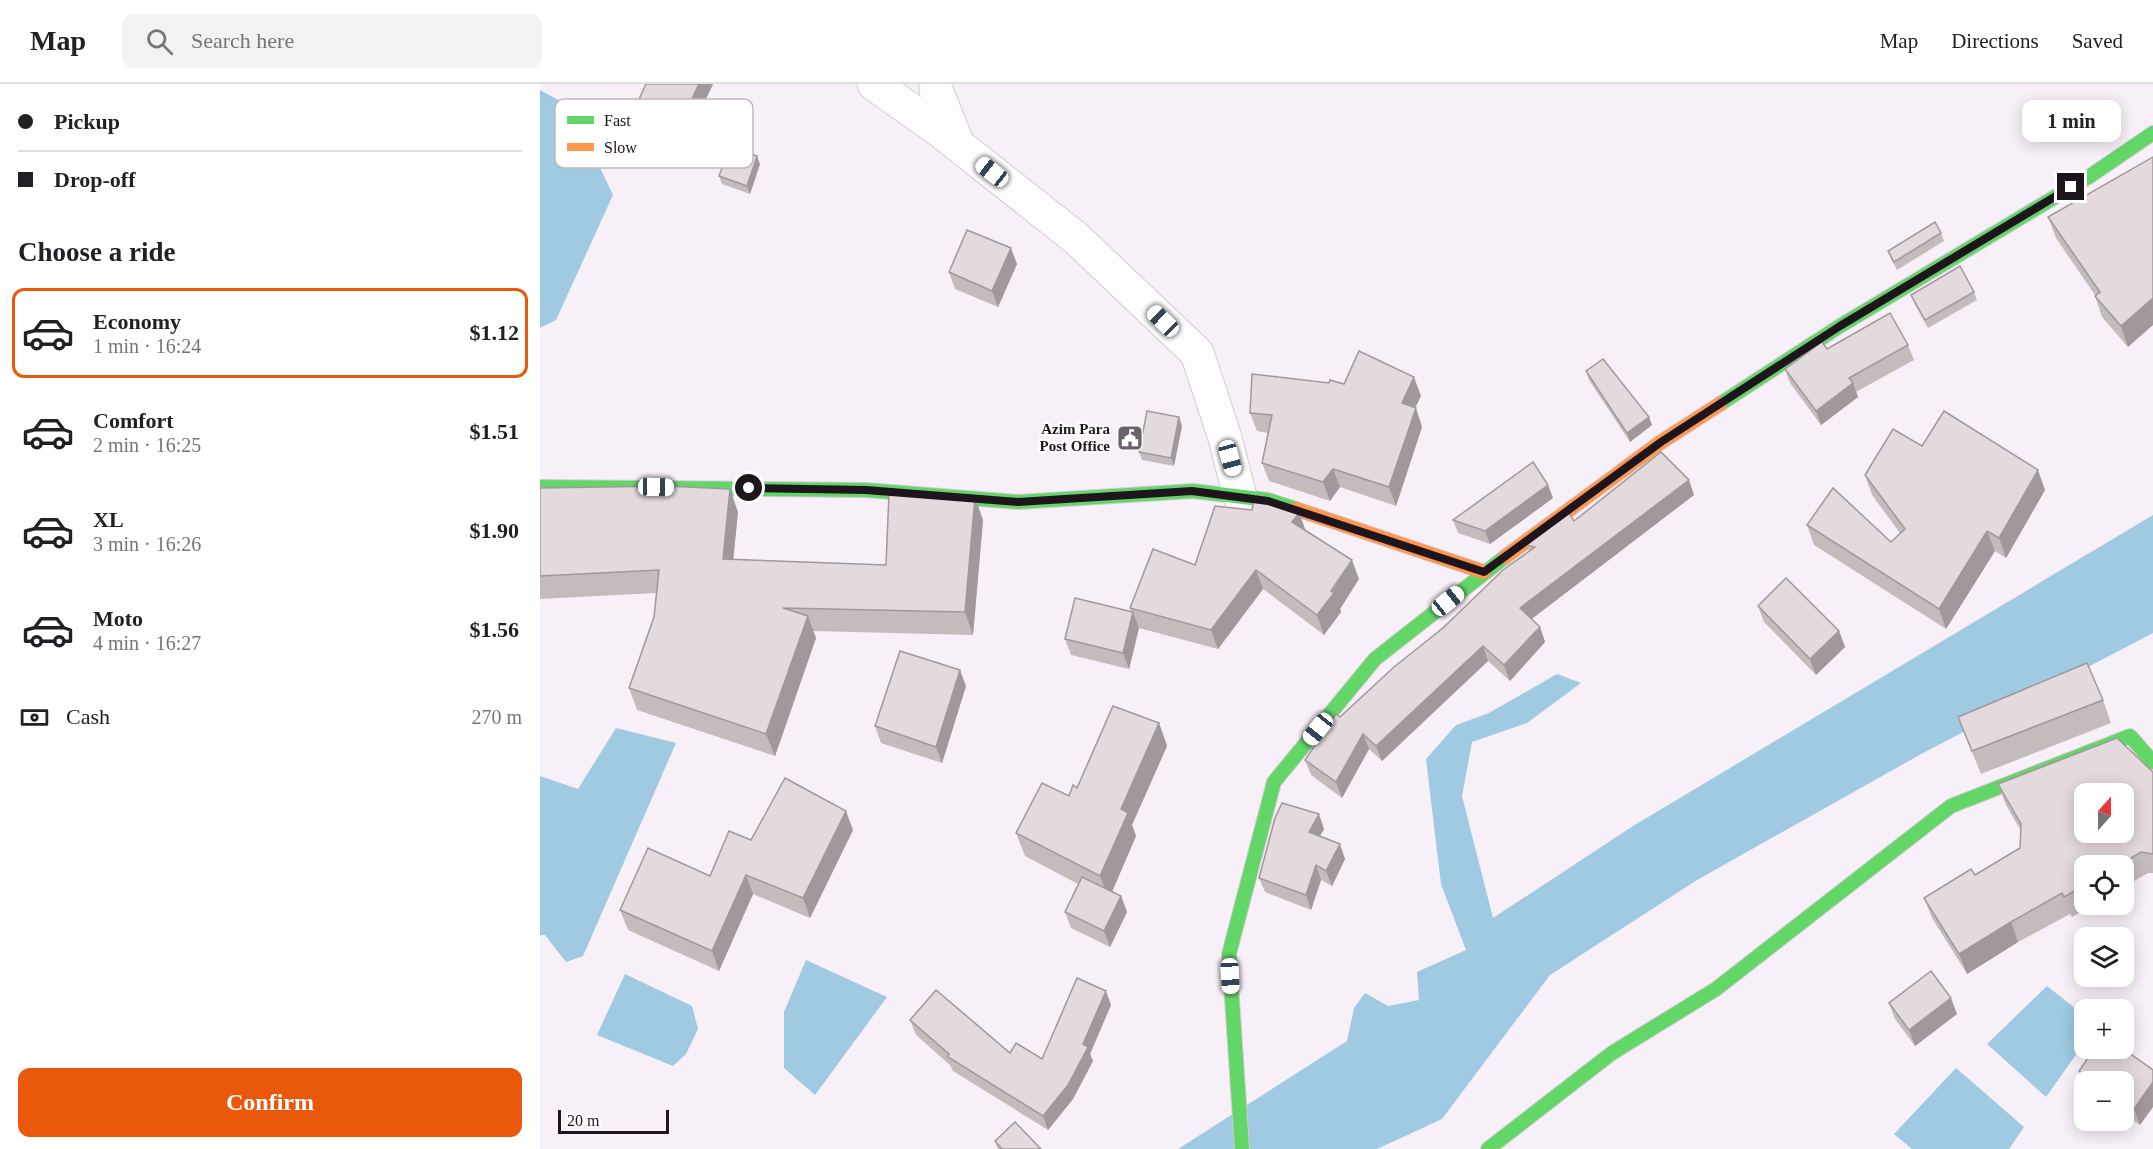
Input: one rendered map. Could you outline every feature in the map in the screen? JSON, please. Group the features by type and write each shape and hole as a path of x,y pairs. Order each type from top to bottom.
{"street":[{"path":"874,84 958,145 1077,238 1197,353 1225,438 1240,497"},
{"path":"936,84 936,90 958,145"},
{"path":"1242,1149 1229,954 1274,782 1375,659 1484,572 1661,442 1840,326 2090,176 2153,133"},
{"path":"540,487 866,490 1018,502 1192,491 1278,504 1484,572"},
{"path":"1488,1149 1612,1053 1716,989 1951,806 2130,736 2153,762"}],"water":[{"path":"540,90 556,99 555,168 600,168 613,195 556,320 540,328"},
{"path":"2153,515 2153,633 1923,753 1697,880 1550,975 1442,1119 1377,1149 1178,1149 1347,1041 1354,1008 1365,993 1388,1006 1419,1000 1417,972 1466,950 1441,884 1426,759 1456,725 1489,713 1557,674 1581,683 1527,723 1472,742 1462,796 1493,918 1633,826"},
{"path":"616,728 676,743 583,956 566,962 545,935 540,935 540,776 578,789"},
{"path":"806,960 887,997 815,1095 784,1068 784,1012"},
{"path":"625,974 692,1006 698,1029 686,1054 673,1066 597,1035"},
{"path":"2047,986 2074,1007 2074,1058 2046,1097 1987,1044"},
{"path":"1956,1068 2024,1127 2009,1149 1912,1149 1894,1134"}],"building":[{"path":"646,84 699,84 692,99 639,99"},
{"path":"753,155 757,156 753,168"},
{"path":"2153,157 2153,298 2121,326 2095,296 2100,292 2048,217"},
{"path":"722,168 753,168 747,186 719,176"},
{"path":"1935,222 1941,233 1894,262 1888,251"},
{"path":"967,230 1011,248 992,291 949,272"},
{"path":"1960,266 1974,292 1925,320 1911,295"},
{"path":"1890,313 1908,345 1849,378 1853,383 1816,411 1785,369 1822,342 1827,349"},
{"path":"1359,351 1414,377 1402,403 1416,408 1389,487 1333,469 1323,482 1262,463 1272,415 1250,413 1252,374 1329,383 1330,380 1344,384"},
{"path":"1603,359 1649,417 1627,433 1586,371"},
{"path":"1147,411 1179,417 1171,458 1139,452"},
{"path":"1944,411 2038,470 1999,538 1987,531 1939,609 1807,525 1833,488 1891,542 1905,529 1865,475 1893,429 1922,446"},
{"path":"1661,452 1689,480 1520,608 1540,627 1504,665 1483,646 1376,746 1363,734 1336,782 1305,760 1336,714 1340,717 1394,667 1443,628 1503,570 1535,547 1527,545 1569,513 1574,521"},
{"path":"1533,462 1548,485 1485,531 1453,520"},
{"path":"666,486 730,489 723,559 886,565 889,493 975,497 965,612 783,608 808,616 766,734 629,688 654,617 659,570 540,576 540,488"},
{"path":"1254,499 1299,513 1292,522 1352,560 1331,591 1334,593 1317,615 1256,570 1211,630 1130,608 1153,549 1195,565 1215,506 1252,510"},
{"path":"1786,578 1839,631 1810,659 1758,606"},
{"path":"1075,598 1133,612 1123,653 1065,639"},
{"path":"900,651 960,670 936,747 875,726"},
{"path":"2087,663 2103,700 1972,751 1958,717"},
{"path":"1113,706 1159,723 1121,809 1128,813 1100,876 1016,833 1042,783 1069,796 1073,785 1077,788"},
{"path":"2117,738 2153,772 2153,854 2141,852 2134,856 2074,855 2074,891 2064,897 2062,893 1959,954 1924,898 1971,869 1975,875 2020,848 2021,824 1998,784"},
{"path":"785,778 846,811 803,898 746,875 712,951 620,910 648,848 710,876 729,831 751,840"},
{"path":"1282,803 1319,814 1309,832 1340,844 1326,871 1316,865 1306,895 1259,878 1275,818"},
{"path":"1082,877 1121,896 1104,931 1065,912"},
{"path":"1931,971 1951,998 1909,1030 1889,1003"},
{"path":"1077,978 1106,991 1083,1044 1088,1047 1068,1085 1043,1116 948,1057 949,1054 910,1020 936,990 1010,1053 1016,1043 1042,1059"},
{"path":"2134,1057 2153,1070 2153,1082 2134,1109 2134,1071 2079,1071 2087,1059 2134,1059"},
{"path":"1015,1122 1041,1149 1002,1149 995,1141"}],"traffic: fast":[{"path":"1720,404 1840,326 2090,176 2153,133"},
{"path":"540,487 866,490 1018,502 1193,491 1268,500 1296,509"},
{"path":"1242,1149 1229,954 1274,782 1375,659 1505,557"},
{"path":"1488,1149 1612,1053 1716,989 1951,806 2130,736 2153,762"}],"traffic: slow":[{"path":"1505,557 1661,442 1720,404"},
{"path":"1296,509 1484,572"}],"place":[{"name":"Azim Para Post Office","path":"1130,438"}],"route":[{"path":"749,488 866,490 1018,502 1192,491 1268,501 1484,572 1661,442 1840,326 2071,187"}]}
